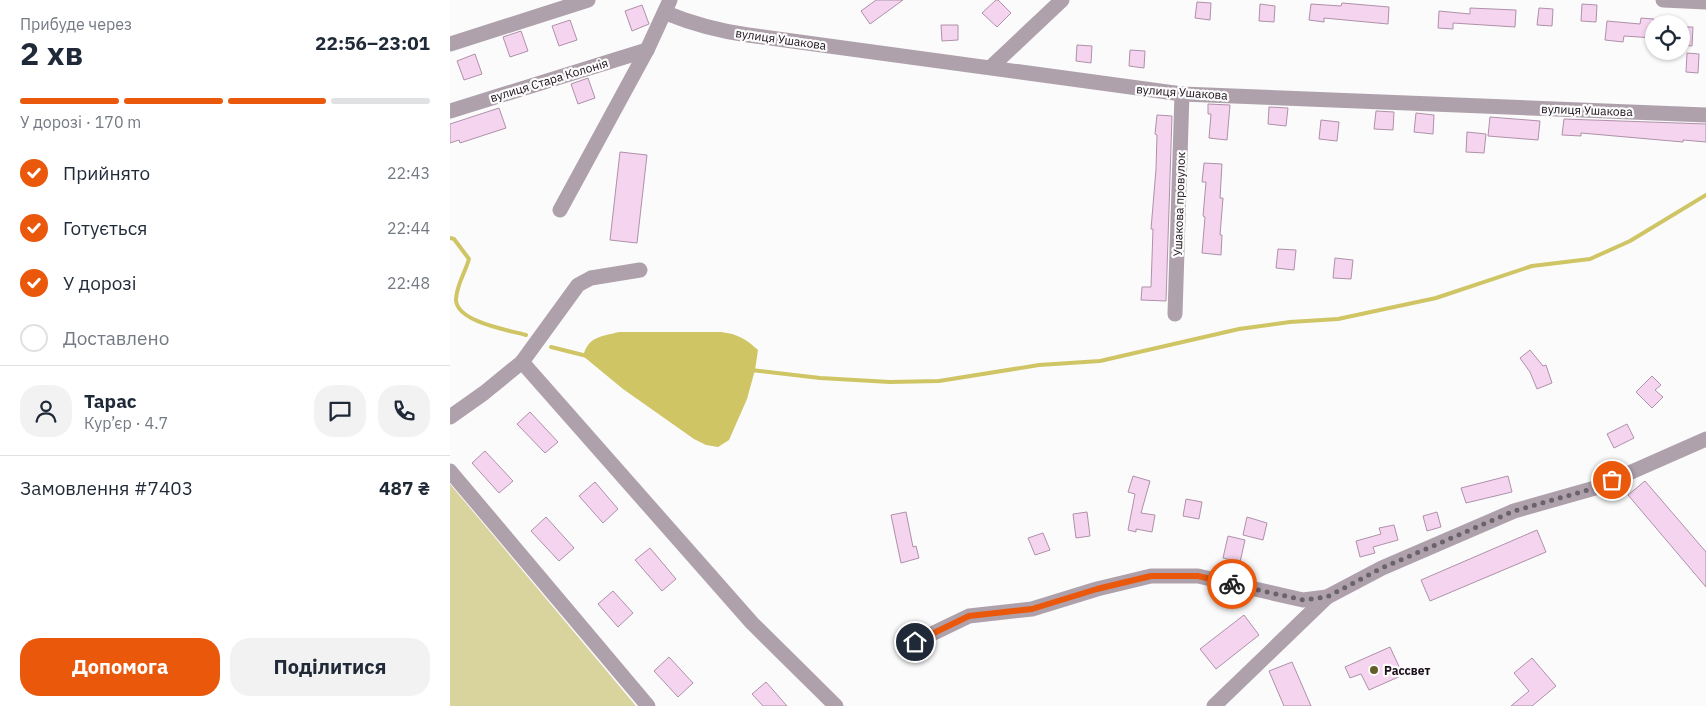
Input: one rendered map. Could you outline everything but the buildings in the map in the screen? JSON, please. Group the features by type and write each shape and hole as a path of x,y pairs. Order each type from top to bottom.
{"street":[{"path":"450,44 588,0"},
{"path":"991,67 1062,0"},
{"path":"1663,0 1706,2"},
{"path":"560,210 647,50 668,6"},
{"name":"вулиця Ушакова","path":"668,6 691,23 716,30 991,67 1076,81 1182,94 1706,115"},
{"name":"вулиця Стара Колонія","path":"450,111 647,50"},
{"name":"Ушакова провулок","path":"1175,314 1182,94"},
{"path":"450,417 484,393 522,362 578,285 591,278 640,270"},
{"path":"522,362 752,623 836,706"},
{"path":"1214,706 1327,597 1382,568 1514,511 1595,488 1706,439"},
{"path":"450,472 648,706"},
{"path":"915,642 969,616 1032,609 1097,589 1151,576 1198,576 1303,600 1327,597"}],"shaded area":[{"path":"619,332 721,332 741,338 758,350 747,399 729,440 718,447 706,445 694,439 623,389 583,356 585,349 596,338"},
{"path":"450,484 636,706 450,706"}],"waterway":[{"path":"751,370 820,378 890,382 939,381 1039,365 1100,361 1239,329 1290,322 1338,319 1436,298 1532,266 1590,259 1630,241 1706,195"},
{"path":"450,238 454,239 469,259 457,290 456,300 459,308 465,314 485,324 526,335"},
{"path":"551,347 587,356"}],"way so far":[{"path":"1232,584 1303,600 1327,597 1382,568 1514,511 1595,488 1612,480"}],"place":[{"name":"Рассвет","path":"1374,670"}],"route":[{"path":"915,642 969,616 1032,609 1097,589 1151,576 1198,576 1232,584"}]}
